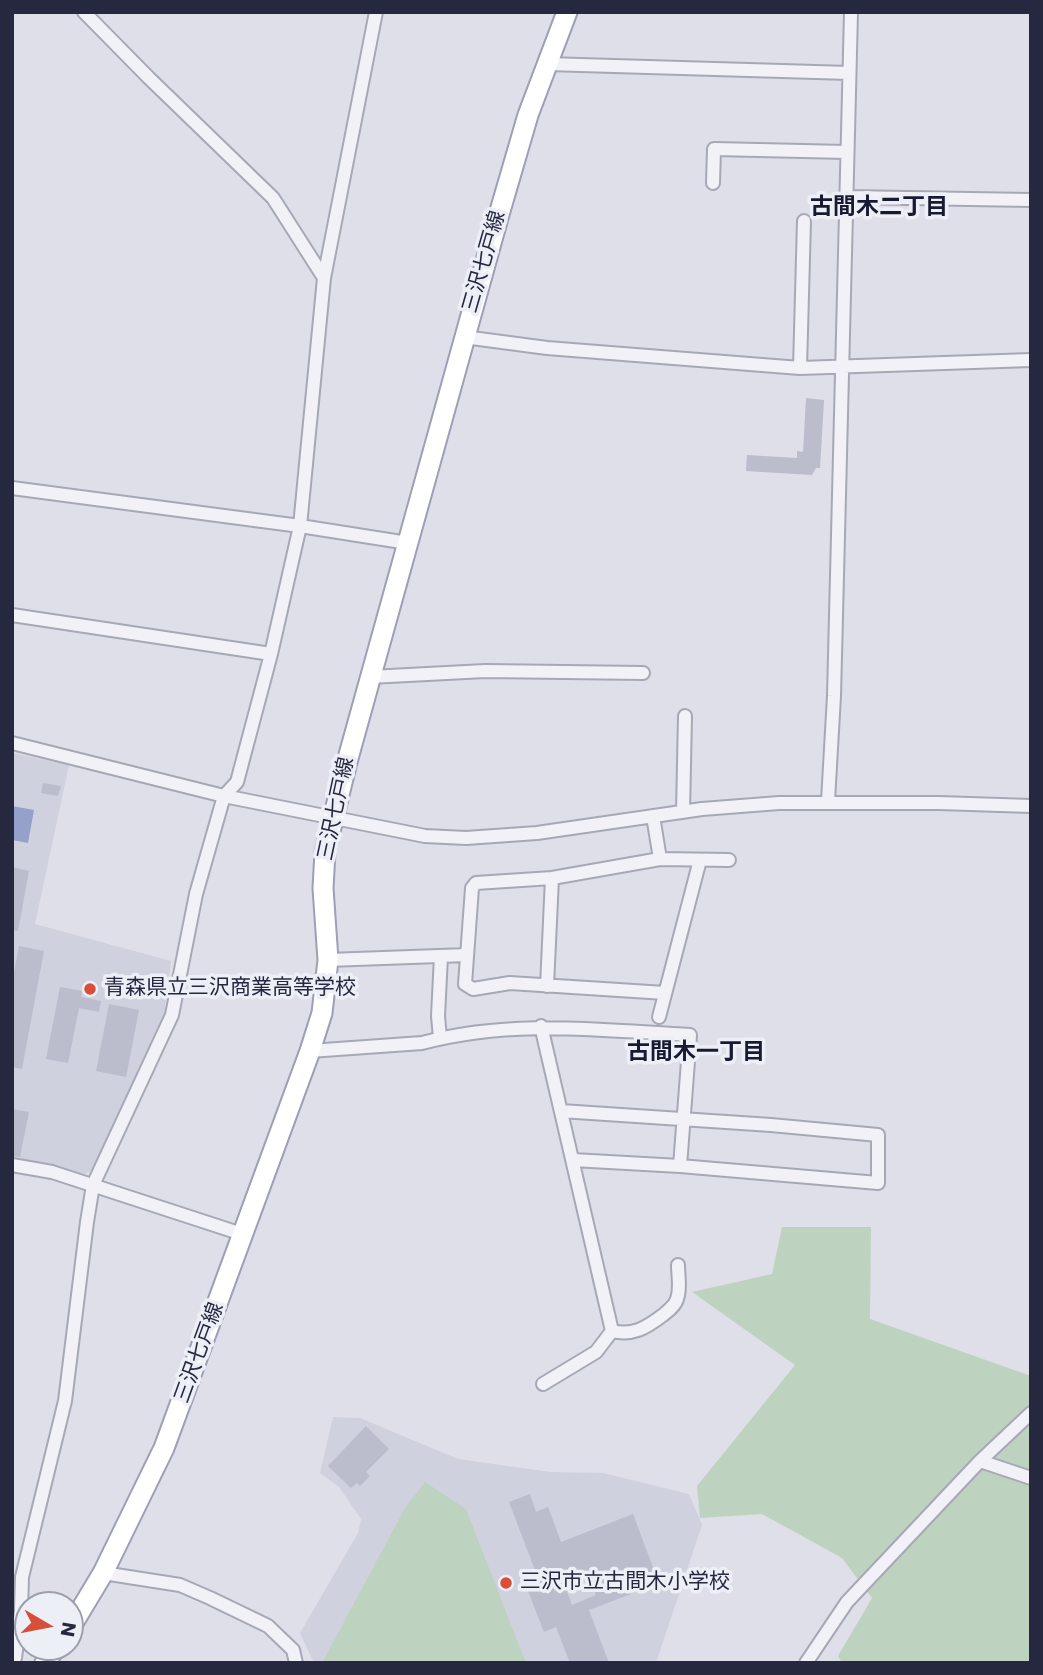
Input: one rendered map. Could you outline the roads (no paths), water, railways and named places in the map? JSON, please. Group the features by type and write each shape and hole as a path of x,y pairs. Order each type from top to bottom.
{"main road":[{"name":"三沢七戸線","path":"84,1605 103,1573 169,1437 310,1051 321,1013 328,960 323,888 325,852 370,677 464,337 528,115 567,12"}],"street":[{"path":"84,12 149,79 273,198 324,278"},
{"path":"22,1591 22,1577 65,1401 93,1185 172,1015 196,894 224,796 237,782 271,654 300,526 324,278 376,12"},
{"path":"828,801 834,696 851,12"},
{"path":"547,65 849,73"},
{"path":"713,183 714,149 847,152"},
{"path":"846,197 1031,200"},
{"path":"800,368 804,221"},
{"path":"464,337 560,349 800,368 1031,360"},
{"path":"12,488 408,543"},
{"path":"12,615 271,654"},
{"path":"370,677 485,671 643,673"},
{"path":"683,812 685,716"},
{"path":"12,743 224,796 425,836 466,838 537,833 683,812 779,803 828,801 1031,806"},
{"path":"653,816 660,859"},
{"path":"665,993 510,983 473,989 465,984 472,888 476,883 552,878 660,859 729,860"},
{"path":"659,1017 700,860"},
{"path":"547,986 552,878"},
{"path":"328,960 467,955"},
{"path":"440,1038 438,1016 441,956"},
{"path":"541,1026 612,1331"},
{"path":"310,1051 422,1043 440,1038 541,1026 690,1035 680,1166"},
{"path":"561,1111 878,1135 878,1183 573,1160"},
{"path":"12,1165 52,1172 242,1234"},
{"path":"612,1331 625,1334 644,1329 670,1309 676,1303 679,1292 678,1265"},
{"path":"543,1384 596,1352 612,1331"},
{"path":"806,1663 847,1602 981,1461 1031,1413"},
{"path":"981,1461 1031,1478"},
{"path":"103,1573 180,1585 210,1598 268,1626 292,1650 296,1663"}],"water":[{"path":"12,806 34,810 28,843 12,840"}],"place":[{"name":"青森県立三沢商業高等学校","path":"90,989"},
{"name":"三沢市立古間木小学校","path":"506,1583"}],"district":[{"name":"古間木二丁目","path":"879,208"},
{"name":"古間木一丁目","path":"696,1053"}]}
